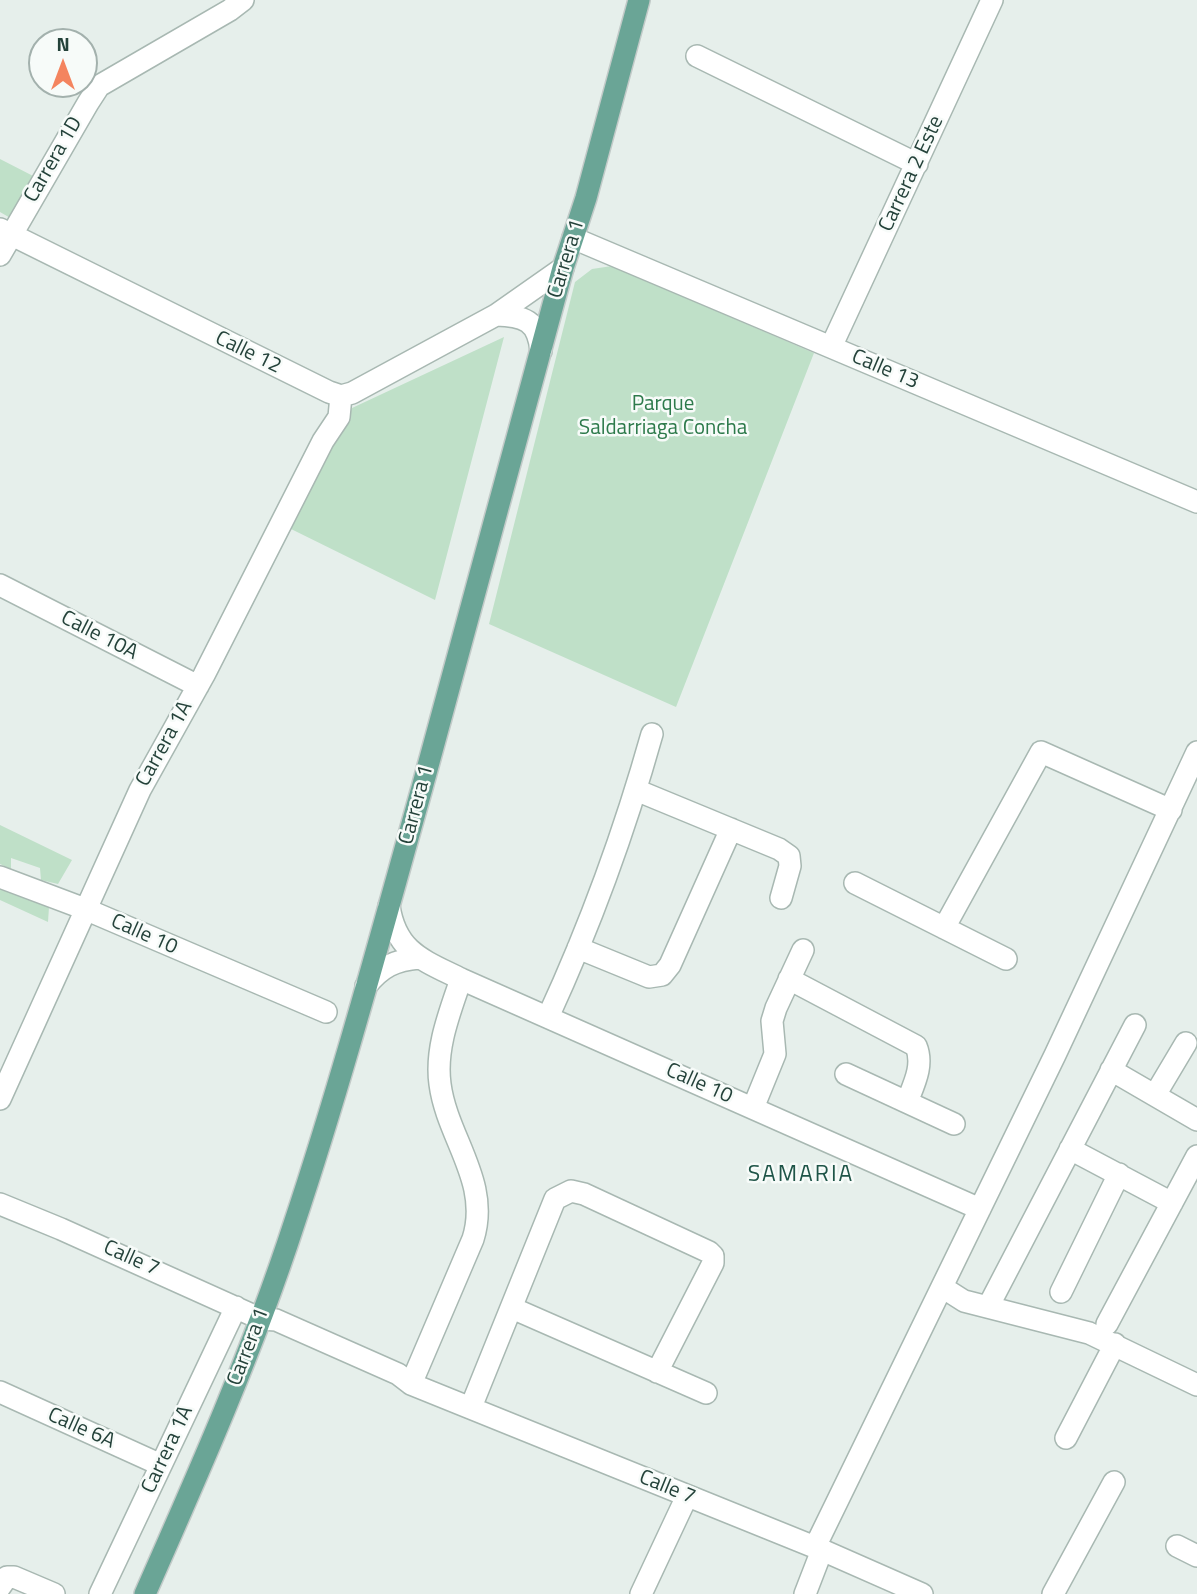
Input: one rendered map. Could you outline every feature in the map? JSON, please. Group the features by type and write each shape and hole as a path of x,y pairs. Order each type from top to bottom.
{"main road":[{"name":"Carrera 1","path":"145,1594 199,1472 261,1319 298,1212 389,906 639,0"}],"street":[{"name":"Carrera 1D","path":"0,255 5,232 99,86 243,0"},
{"name":"Carrera 2 Este","path":"831,346 992,0"},
{"path":"697,56 917,164"},
{"name":"Calle 12","path":"5,232 329,392 343,414"},
{"name":"Calle 13","path":"573,238 1197,502"},
{"path":"343,414 352,393 496,315 564,268"},
{"path":"496,315 527,320 537,332 541,351"},
{"name":"Carrera 1A","path":"0,1099 140,790 198,686 323,441 343,414"},
{"name":"Calle 10A","path":"0,585 198,686"},
{"path":"548,1017 578,948 636,790 652,734"},
{"path":"944,928 1041,751 1171,810"},
{"path":"805,1594 818,1548 1197,752"},
{"path":"636,790 779,849 789,856 790,866 781,898"},
{"path":"578,948 649,977 662,975 670,965 732,829"},
{"name":"Calle 10","path":"0,877 85,909 326,1012"},
{"path":"855,883 1006,959"},
{"path":"389,906 395,930 409,950 419,958"},
{"path":"753,1108 775,1054 772,1021 803,950"},
{"path":"366,986 388,965 403,959 419,958"},
{"name":"Calle 10","path":"419,958 980,1209"},
{"path":"411,1384 474,1239 478,1213 476,1187 439,1081 441,1046 461,979"},
{"path":"789,979 916,1046 920,1055 920,1067 907,1102"},
{"path":"988,1307 1135,1025"},
{"path":"1155,1096 1186,1043"},
{"path":"1111,1070 1197,1120"},
{"path":"846,1074 954,1124"},
{"path":"1070,1149 1172,1203"},
{"path":"1066,1437 1172,1203 1197,1156"},
{"path":"1061,1292 1119,1174"},
{"path":"471,1407 555,1199 571,1191 584,1194 713,1256 713,1263 657,1372"},
{"name":"Calle 7","path":"0,1204 65,1222 261,1319 276,1320 398,1374 411,1384 818,1548 922,1594"},
{"path":"942,1287 964,1301 1089,1333 1111,1334 1197,1385"},
{"name":"Carrera 1A","path":"100,1594 236,1307"},
{"path":"512,1308 706,1393"},
{"name":"Calle 6A","path":"0,1392 161,1465"},
{"path":"1053,1594 1114,1482"},
{"path":"659,1485 670,1506 670,1530"},
{"path":"641,1594 687,1496"},
{"path":"1177,1546 1197,1556"},
{"path":"4,1582 14,1577 54,1594"}],"green space":[{"path":"0,159 37,178 12,219 0,212"},
{"name":"Parque Saldarriaga Concha","path":"612,266 814,353 676,707 489,624 575,282 592,269"},
{"path":"504,337 435,600 289,528 352,408"},
{"path":"0,825 72,860 58,884 41,880 40,868 11,858 11,869 0,864"},
{"path":"0,884 49,907 48,922 0,900"}],"district":[{"name":"SAMARIA","path":"801,1175"}]}
